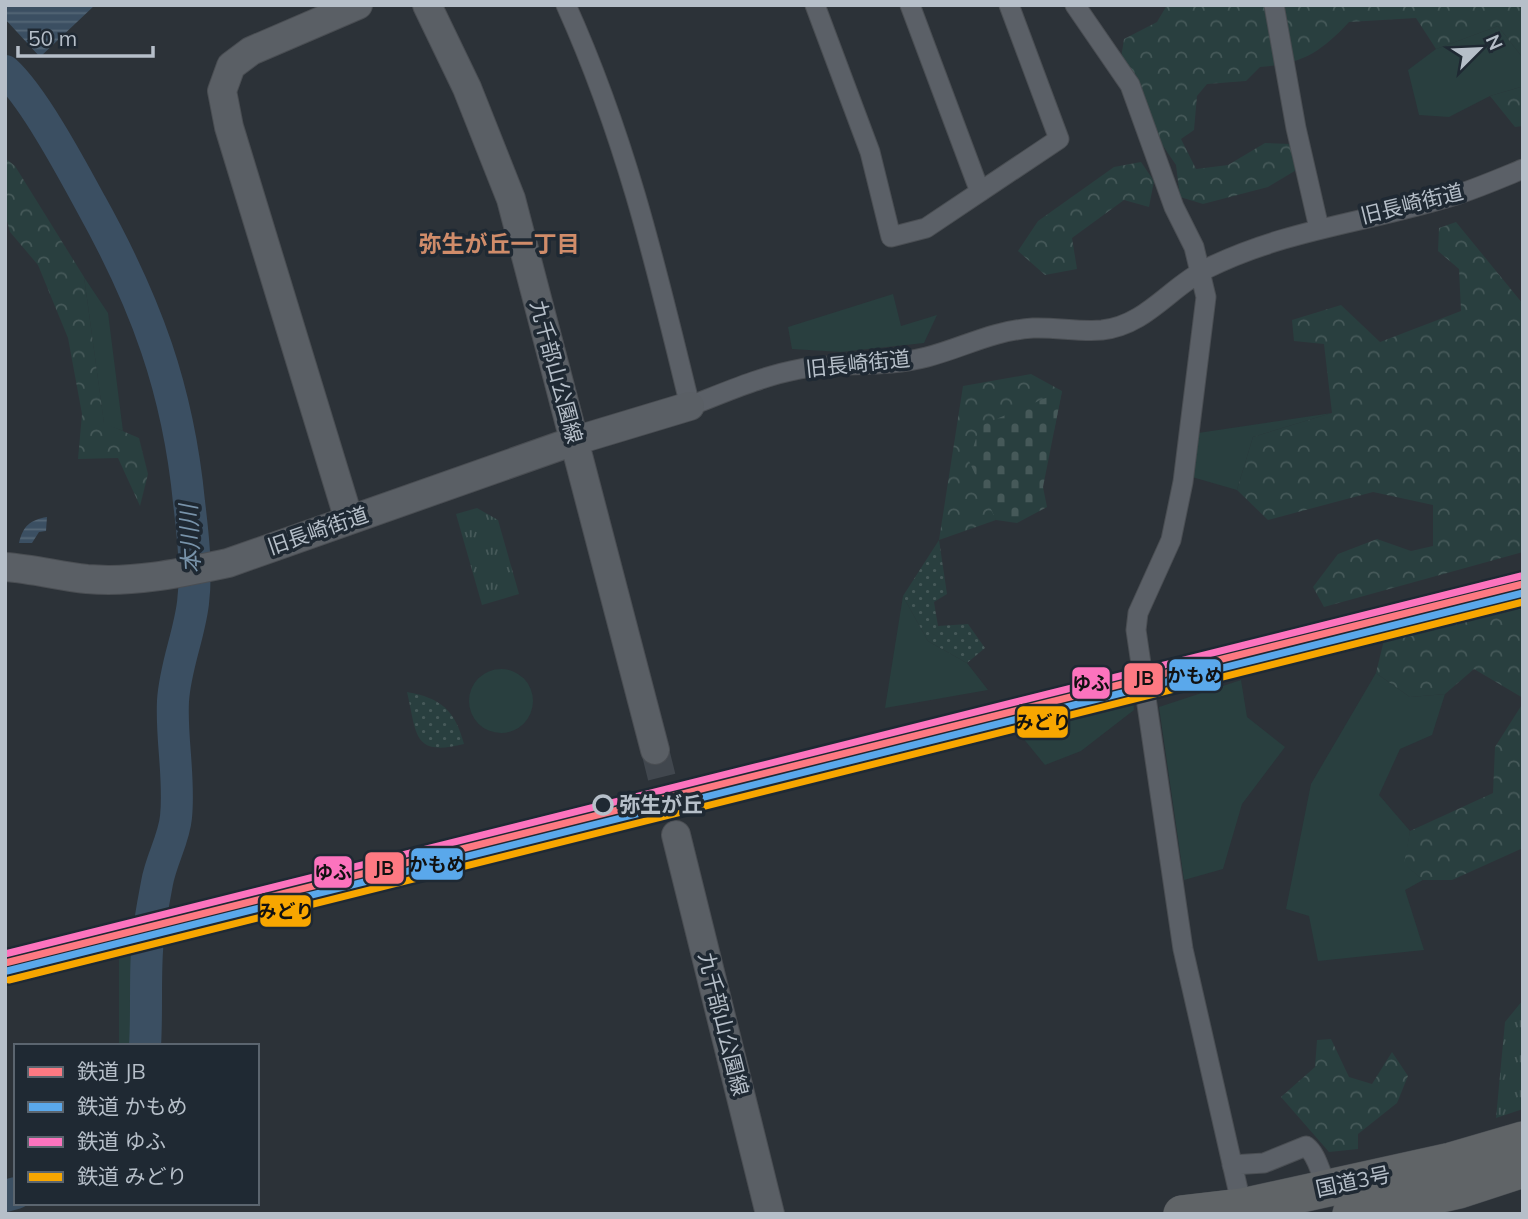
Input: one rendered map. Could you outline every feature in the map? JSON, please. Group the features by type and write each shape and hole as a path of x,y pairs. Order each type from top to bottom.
{"highway":[{"name":"国道3号","path":"1182,1214 1242,1207 1451,1161 1523,1140"},
{"name":"国道3号","path":"1356,1213 1459,1189 1523,1169"}],"street":[{"path":"349,520 229,127 222,91 231,66 251,51 358,5"},
{"name":"九千部山公園線","path":"427,5 467,88 511,199 655,750"},
{"path":"566,5 617,128 647,229 691,406"},
{"path":"815,5 870,152 891,237 926,228 1059,139 1009,5"},
{"path":"910,5 980,192"},
{"path":"1075,5 1130,85 1202,271 1206,297 1183,482 1171,540 1138,613 1136,630 1183,949 1242,1207"},
{"path":"1274,5 1296,128 1318,228"},
{"name":"旧長崎街道","path":"5,567 86,579 133,580 170,576 228,563 575,441 691,406 766,377 802,369 880,365 927,357 989,334 1034,328 1102,330 1127,323 1160,305 1202,271 1244,251 1318,228 1458,194 1523,169"},
{"name":"九千部山公園線","path":"676,835 770,1214"},
{"path":"1232,1165 1264,1163 1306,1146 1314,1152 1327,1187 1356,1213"}],"green space":[{"path":"1167,5 1523,5 1523,58 1498,26 1436,49 1416,18 1349,22 1329,42 1299,60 1260,67 1246,81 1207,84 1197,96 1194,130 1181,139 1196,169 1228,165 1265,143 1291,144 1298,169 1268,187 1203,204 1180,197 1176,165 1159,140 1121,58 1124,39 1157,22"},
{"path":"1498,26 1523,58 1521,87 1490,96 1449,117 1419,115 1408,70 1436,49"},
{"path":"1523,79 1523,126 1515,127 1490,96 1521,87"},
{"path":"5,158 15,166 84,277 104,423 139,438 148,474 140,506 118,458 78,459 82,414 68,338 38,265 10,232 5,214"},
{"path":"1141,162 1154,181 1149,207 1124,200 1072,238 1077,269 1045,275 1018,251 1038,221 1114,167"},
{"path":"1456,222 1523,304 1523,552 1324,607 1313,587 1338,554 1377,539 1411,551 1433,546 1433,505 1373,492 1268,520 1237,490 1253,437 1332,413 1324,344 1294,341 1292,320 1341,305 1380,342 1461,311 1459,269 1438,251 1439,228"},
{"path":"84,277 108,313 123,431 104,424"},
{"path":"893,294 901,326 937,315 924,343 841,352 792,349 788,327"},
{"path":"1031,374 1062,391 1054,431 989,471 996,520 939,540 963,386"},
{"path":"1062,391 1043,487 1047,507 1017,523 996,520 969,461 980,426"},
{"path":"1332,413 1253,437 1237,490 1192,477 1198,433"},
{"path":"477,508 498,520 519,594 482,605 456,514"},
{"path":"939,540 947,594 934,602 938,626 968,624 985,648 967,663 928,641 903,596"},
{"path":"903,596 928,641 967,663 988,690 885,708"},
{"path":"1523,602 1523,698 1474,669 1445,694 1410,697 1376,673 1385,636"},
{"path":"501,669 519,675 527,683 533,701 527,719 519,727 501,733 483,727 475,719 469,701 475,683 483,675"},
{"path":"1376,673 1410,697 1445,694 1432,735 1400,749 1379,795 1410,831 1405,864 1423,880 1405,890 1424,950 1318,961 1309,916 1286,909 1311,784"},
{"path":"1241,680 1247,717 1285,747 1242,804 1223,869 1184,880 1159,707"},
{"path":"407,692 429,698 445,708 456,722 464,744 435,747 420,739"},
{"path":"1133,697 1134,710 1081,751 1045,765 1018,732 1023,720"},
{"path":"1523,703 1523,848 1452,880 1423,880 1404,864 1410,831 1493,793 1495,747"},
{"path":"135,954 131,1044 119,1044 119,957"},
{"path":"1523,1000 1523,1109 1496,1118 1505,1022"},
{"path":"1331,1039 1349,1077 1372,1084 1392,1052 1408,1076 1397,1103 1358,1134 1358,1149 1329,1152 1281,1097 1315,1067 1317,1040"}],"water":[{"path":"5,5 95,5 40,57 5,19"},
{"path":"47,517 46,531 39,532 32,543 19,543 28,525"}],"waterway":[{"name":"本川川","path":"5,71 28,97 51,134 128,276 168,384 184,461 195,565 194,591 174,688 176,817 159,874 150,925 146,963 145,1044"},
{"name":"本川川","path":"5,1196 14,1194"}],"tunnel":[{"path":"655,750 676,835"}],"rail line":[{"name":"ゆふ","path":"5,954 1521,576"},
{"name":"JB","path":"5,963 1523,584"},
{"name":"かもめ","path":"7,971 1523,593"},
{"name":"みどり","path":"9,980 1523,602"}],"place":[{"name":"弥生が丘","path":"603,805"}],"district":[{"name":"弥生が丘一丁目","path":"499,244"}]}
